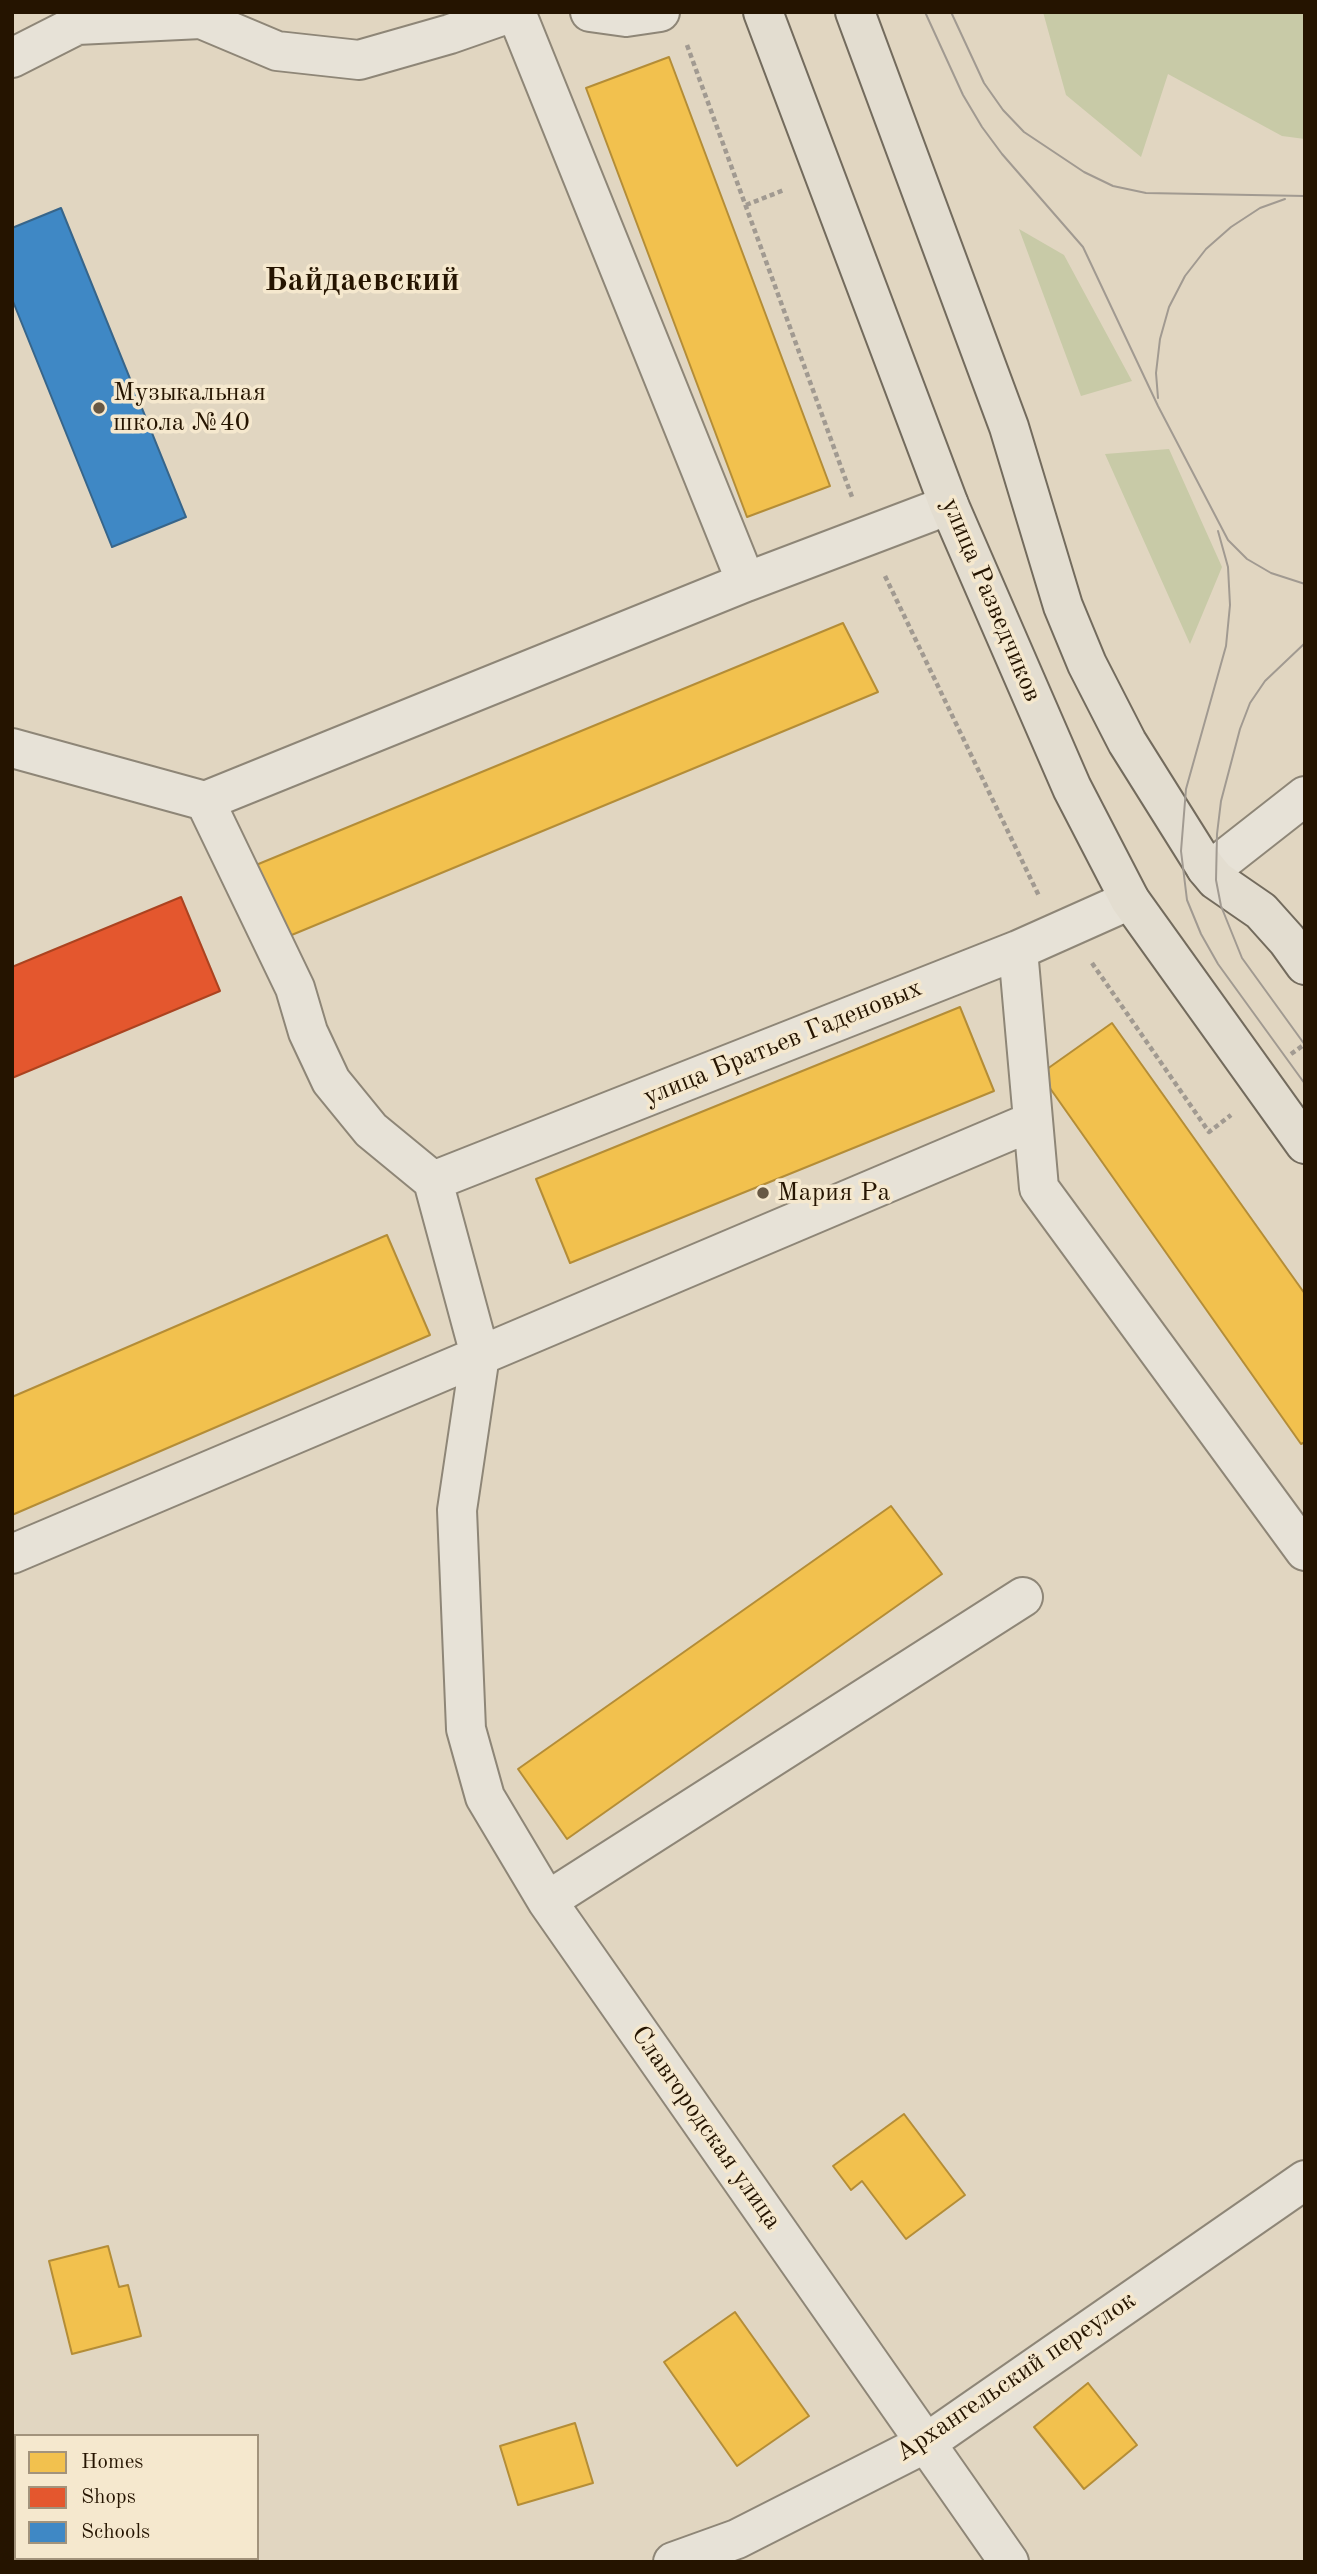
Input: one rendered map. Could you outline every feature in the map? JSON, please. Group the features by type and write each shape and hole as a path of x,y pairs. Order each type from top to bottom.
{"main road":[{"name":"улица Разведчиков","path":"763,12 949,505 1072,788 1130,900 1305,1144"},
{"path":"855,12 1009,427 1063,606 1082,652 1127,742 1206,868 1216,880 1261,911 1305,965"}],"street":[{"path":"12,58 77,25 201,19 277,51 359,61 514,12 746,582"},
{"path":"590,12 673,25"},
{"path":"12,748 205,801 746,582 949,505"},
{"path":"1206,868 1217,865 1305,796"},
{"path":"205,801 295,988 308,1032 331,1080 372,1130 433,1181 480,1355"},
{"name":"улица Братьев Гаденовых","path":"433,1181 1018,950 1130,900"},
{"path":"1018,950 1031,1122 1039,1188 1305,1551"},
{"path":"12,1554 1031,1122"},
{"name":"Славгородская улица","path":"480,1355 457,1510 466,1729 485,1797 547,1901 1009,2562"},
{"path":"547,1901 1023,1597"},
{"name":"Архангельский переулок","path":"673,2562 737,2539 926,2443 1305,2180"}],"path":[{"path":"673,25 866,536 1037,892 1068,928 1209,1132 1245,1105 1257,1077 1305,1044"}],"green space":[{"path":"1043,12 1305,12 1305,139 1282,136 1168,74 1141,157 1066,95"},
{"path":"1019,229 1064,255 1132,381 1081,396"},
{"path":"1169,449 1222,567 1190,644 1105,454"}],"building: Homes":[{"path":"669,57 830,486 747,517 586,88"},
{"path":"843,623 878,692 282,939 256,865"},
{"path":"960,1007 994,1091 570,1263 536,1179"},
{"path":"1112,1023 1305,1294 1305,1442 1301,1444 1040,1074"},
{"path":"387,1235 430,1335 12,1515 12,1397"},
{"path":"891,1506 942,1574 567,1839 518,1769"},
{"path":"904,2114 965,2195 906,2239 862,2181 851,2190 833,2166"},
{"path":"108,2246 119,2287 128,2285 141,2336 72,2354 49,2261"},
{"path":"735,2312 809,2416 737,2466 664,2362"},
{"path":"1088,2383 1137,2445 1084,2489 1034,2427"},
{"path":"575,2423 593,2483 518,2505 500,2446"}],"building: Shops":[{"path":"181,897 220,991 12,1078 12,967"}],"building: Schools":[{"name":"Музыкальная школа №40","path":"61,208 186,517 112,547 12,299 12,228"}],"tram line":[{"path":"925,12 963,95 982,127 1083,247 1158,406 1228,540 1247,559 1271,573 1305,584"},
{"path":"951,12 984,83 1003,110 1024,132 1084,172 1113,186 1146,193 1305,196"},
{"path":"1158,398 1156,373 1160,339 1169,307 1185,276 1206,249 1231,227 1260,208 1285,199"},
{"path":"1218,531 1228,567 1230,605 1226,646 1186,789 1181,851 1187,900 1201,934 1218,964 1305,1084"},
{"path":"1305,643 1265,681 1250,703 1240,729 1221,801 1216,880 1221,906 1242,958 1305,1045"}],"place":[{"name":"Музыкальная школа №40","path":"99,408"},
{"name":"Мария Ра","path":"763,1193"}],"district":[{"name":"Байдаевский","path":"362,281"}]}
